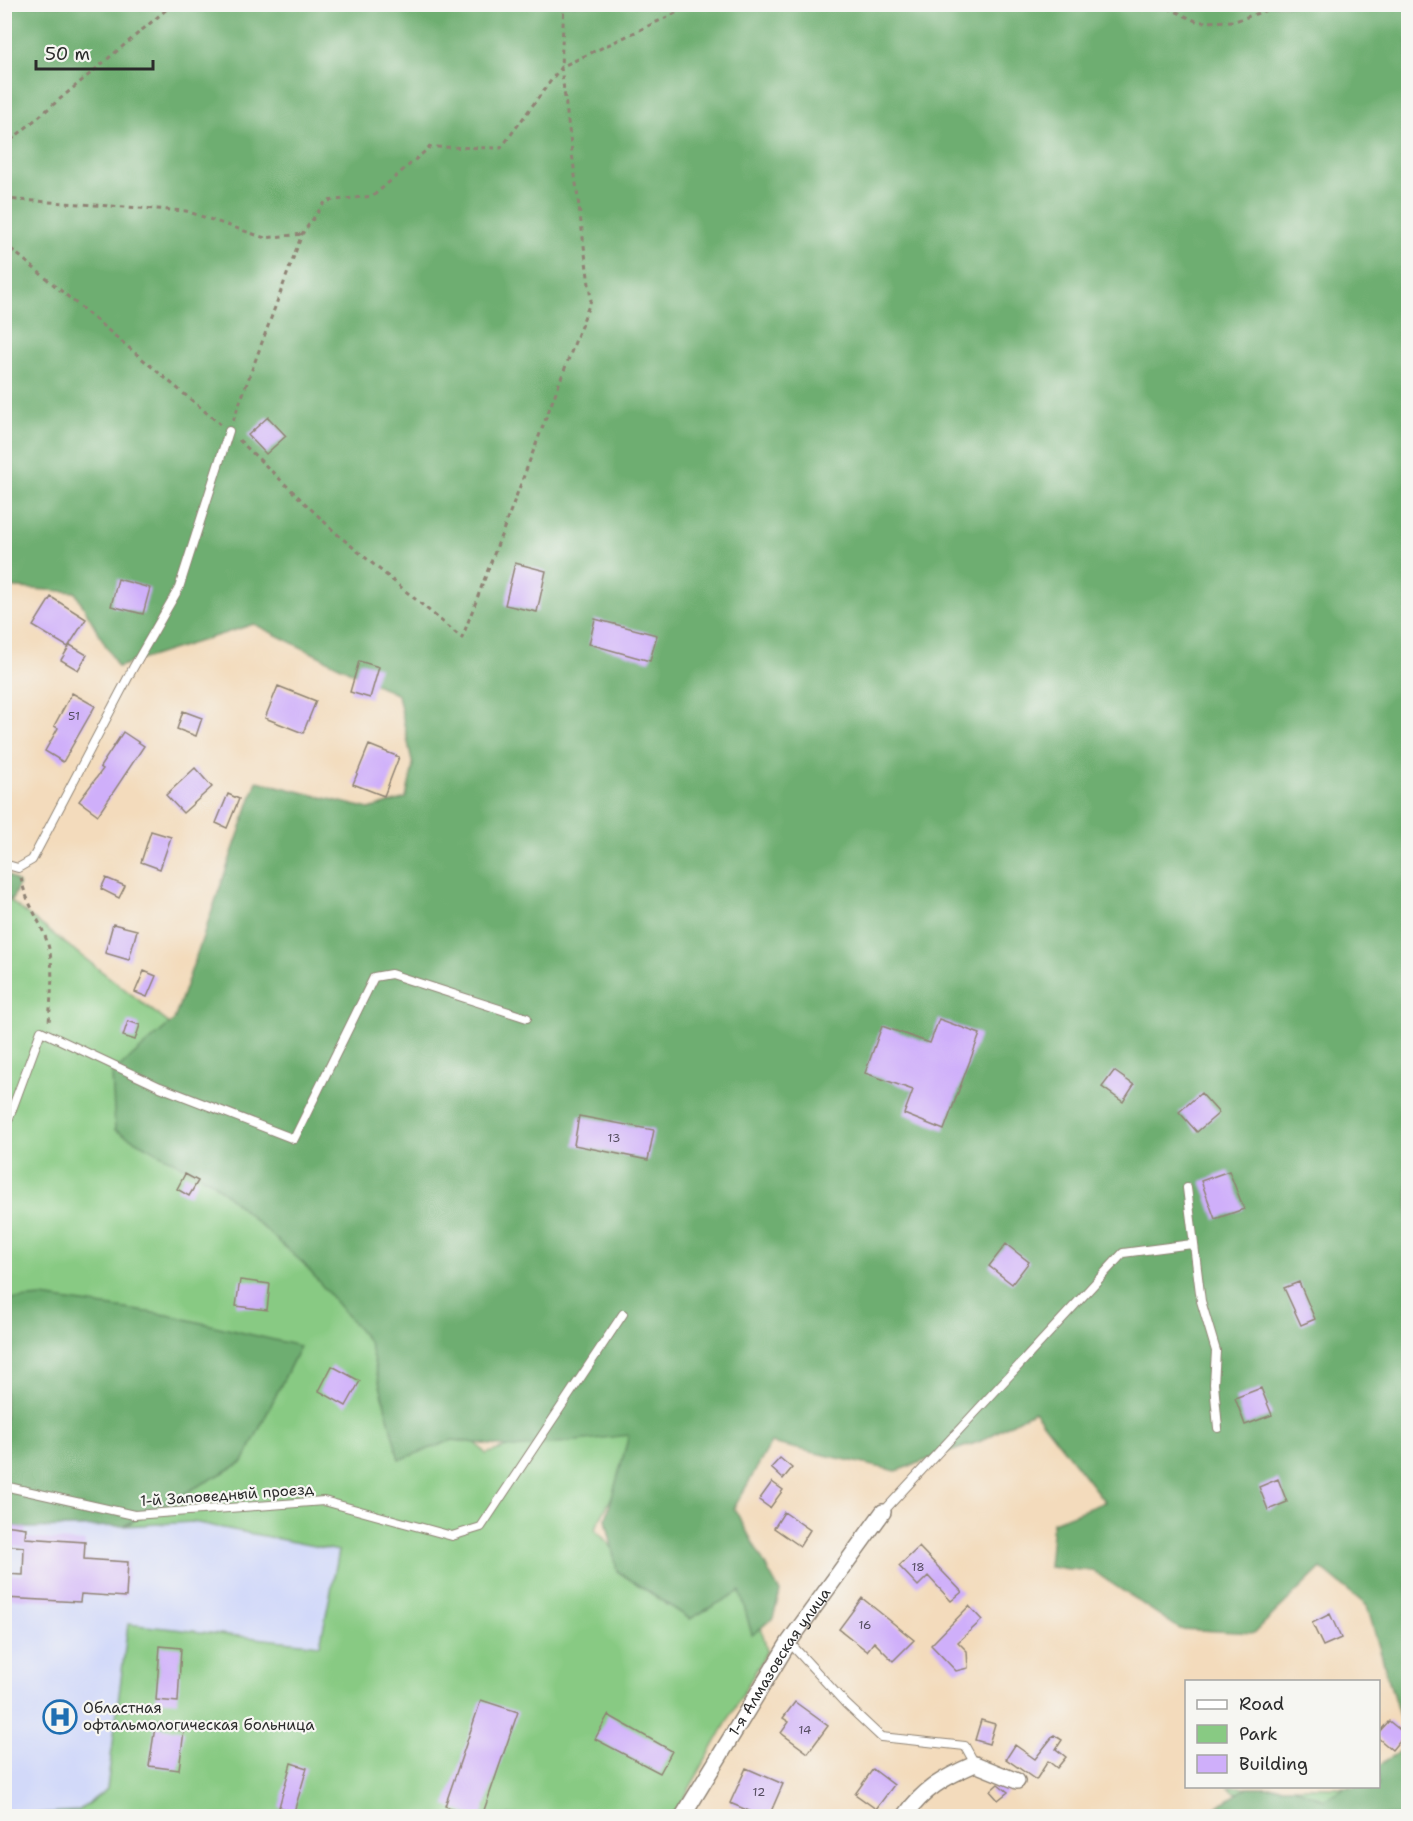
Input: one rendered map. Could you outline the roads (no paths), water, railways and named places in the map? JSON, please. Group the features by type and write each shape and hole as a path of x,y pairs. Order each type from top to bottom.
{"street":[{"name":"1-я Алмазовская улица","path":"683,1816 789,1642 883,1512"},
{"path":"905,1816 918,1798 942,1778 975,1764 1017,1781"}],"lane":[{"path":"4,864 18,868 32,860 133,668 179,588 229,431"},
{"path":"4,1131 41,1031 160,1087 294,1139 374,977 391,974 527,1018"},
{"path":"1187,1188 1192,1244 1201,1301 1216,1351 1214,1384 1218,1428"},
{"path":"883,1512 1123,1253 1192,1244"},
{"name":"1-й Заповедный проезд","path":"4,1486 134,1515 324,1501 452,1536 481,1527 622,1314"},
{"path":"789,1642 846,1704 881,1737 964,1746 975,1764"}],"place":[{"name":"Областная офтальмологическая больница","path":"60,1717"}]}
